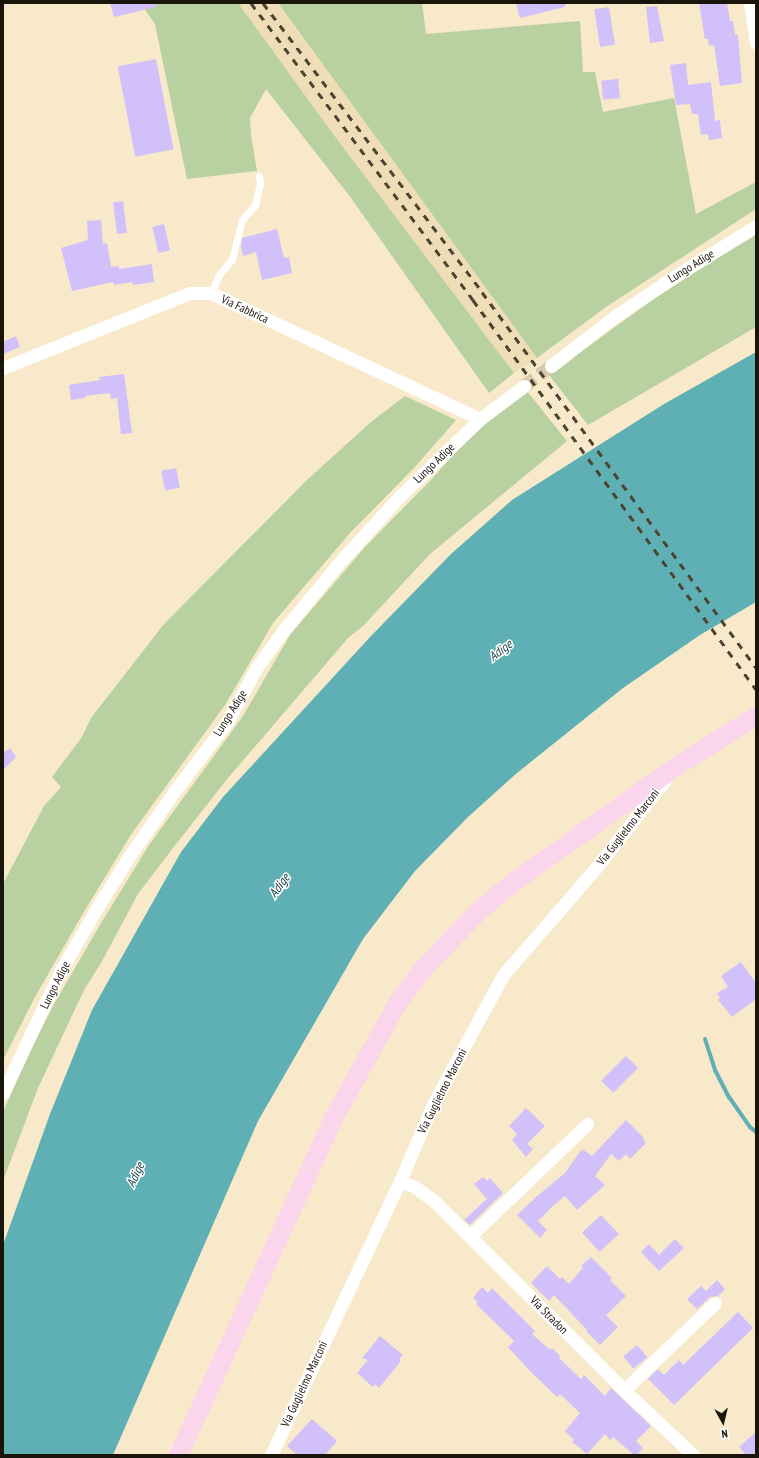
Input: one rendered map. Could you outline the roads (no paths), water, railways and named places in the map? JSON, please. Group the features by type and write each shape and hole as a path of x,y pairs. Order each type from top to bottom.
{"main road":[{"path":"178,1455 333,1118 398,1001 424,966 484,906 553,852 676,766 756,715"}],"street":[{"path":"750,3 756,43"},
{"name":"Lungo Adige","path":"551,366 653,290 756,226"},
{"name":"Via Fabbrica","path":"3,368 190,293 211,293 480,419"},
{"name":"Lungo Adige","path":"3,1093 61,970 95,911 134,849 177,788 227,722 258,667 283,631 338,564 400,496 480,419 524,386"},
{"name":"Via Guglielmo Marconi","path":"271,1455 400,1181 433,1104 503,975 599,864 676,766"},
{"path":"470,1236 587,1124"},
{"name":"Via Stradon","path":"400,1181 415,1187 433,1200 624,1390 693,1455"},
{"path":"624,1390 715,1303"}],"lane":[{"path":"211,293 219,275 232,259 242,220 255,205 260,184 259,176"}],"water":[{"name":"Adige","path":"756,352 756,602 700,635 623,688 517,773 468,817 415,871 363,939 258,1121 113,1455 3,1455 3,1245 50,1114 92,1010 181,852 223,797 371,636 451,554 512,500 664,404"}],"waterway":[{"path":"705,1039 715,1070 729,1097 750,1127 756,1132"}],"tunnel":[{"path":"524,386 551,366"}],"railway":[{"path":"251,3 473,300 756,689"},
{"path":"263,3 482,292 756,668"}]}
